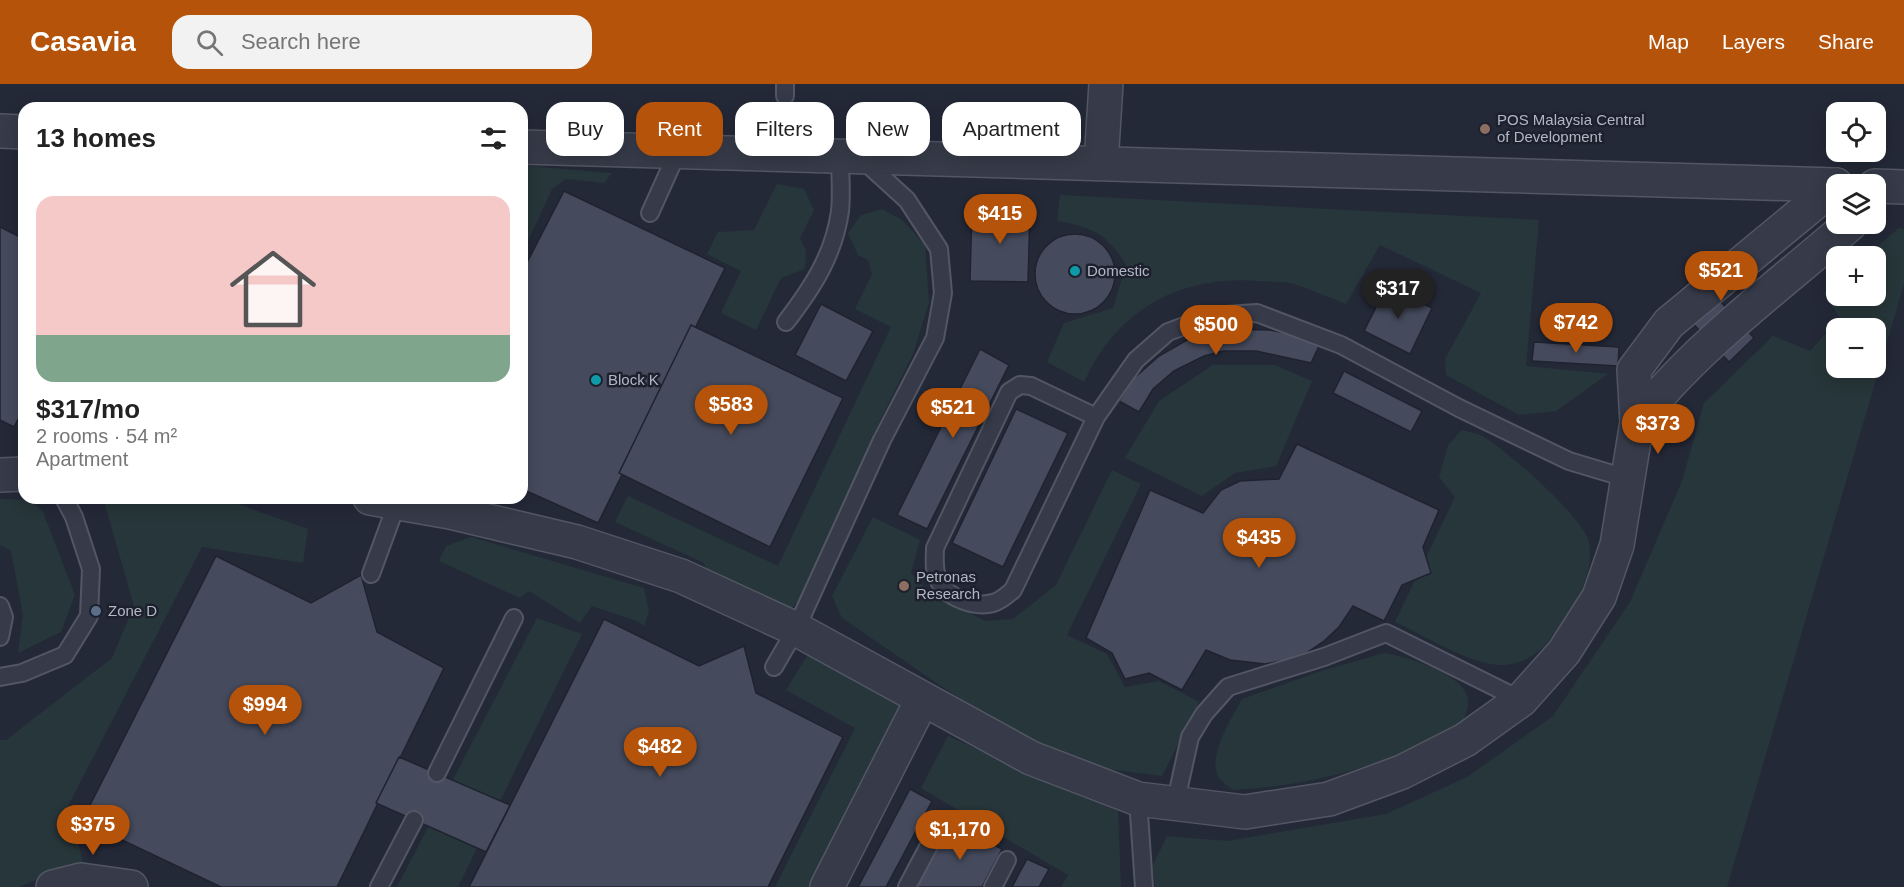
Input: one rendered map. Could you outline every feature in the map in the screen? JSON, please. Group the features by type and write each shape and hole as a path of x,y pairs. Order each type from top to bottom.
{"street":[{"path":"1101,163 1106,84"},
{"path":"0,131 18,132"},
{"path":"528,147 636,150"},
{"path":"723,152 846,156"},
{"path":"850,156 1826,185"},
{"path":"405,504 450,512 577,542 681,576 796,629 1031,758 1138,798 1175,805 1245,812 1329,799 1402,772 1465,740 1521,700 1564,652 1599,597 1617,545 1637,422 1634,370 1669,323 1826,193"},
{"path":"1637,422 1661,390 1838,234"},
{"path":"0,475 18,474"},
{"path":"827,887 922,700"},
{"path":"52,887 81,880 131,887"}],"lane":[{"path":"650,213 676,156"},
{"path":"774,667 796,629 882,440 935,338 943,293 939,249 907,201 850,156 831,248 815,284 786,322"},
{"path":"1096,417 1031,386 1020,385 1009,392 935,548 935,569 939,581 947,592 964,601 986,604 1004,597 1013,590 1096,417 1136,360 1168,332 1211,316 1257,313 1341,345 1459,408 1569,461 1629,479"},
{"path":"0,677 22,673 65,655 89,616 91,568 74,517 67,504"},
{"path":"371,574 382,504"},
{"path":"0,606 4,617 0,637"},
{"path":"437,773 514,618"},
{"path":"1175,805 1190,737 1204,714 1228,687 1324,657 1386,633 1521,700"},
{"path":"1138,798 1144,887"},
{"path":"379,887 414,820"},
{"path":"908,887 942,821"},
{"path":"993,887 1007,860"}],"shaded area":[{"path":"528,166 612,173 604,183 566,179 552,189 528,241"},
{"path":"777,184 804,189 814,210 800,238 806,251 805,269 781,278 756,330 721,313 741,271 707,254 718,232 754,230"},
{"path":"1060,195 1539,220 1526,366 1608,374 1556,411 1519,415 1446,375 1445,359 1481,293 1380,245 1346,304 1294,284 1281,282 1229,281 1202,284 1177,291 1154,302 1114,335 1084,382 1047,362 1064,323 1113,308 1126,265 1112,246 1098,234 1090,229 1057,221"},
{"path":"882,209 902,220 925,245 929,302 913,354 873,435 807,591 792,608 709,581 704,563 615,522 628,496 778,566 891,327 855,309 872,274 868,260 858,255 848,233 861,215"},
{"path":"1899,228 1904,229 1904,284 1886,345 1886,318 1840,318 1832,306 1886,306 1886,246 1878,246"},
{"path":"1826,333 1826,378 1876,378 1727,887 1155,887 1153,865 1167,836 1228,841 1386,814 1467,777 1553,716 1630,602 1682,481 1704,403 1773,336 1810,351"},
{"path":"1213,365 1275,365 1312,381 1276,466 1235,473 1202,496 1125,458 1159,401"},
{"path":"1462,430 1484,437 1544,486 1574,518 1589,543 1587,577 1572,609 1543,647 1530,657 1514,664 1492,664 1478,661 1395,622 1455,497 1439,477 1448,445"},
{"path":"1112,470 1141,484 1067,635 1107,654 1125,687 1159,681 1199,702 1162,776 1091,767 998,725 842,618 832,596 873,517 920,540 911,573 929,592 985,621 1013,619 1056,585"},
{"path":"0,499 18,500 18,504 34,504 43,512 75,595 61,632 18,653 23,615 11,551 0,545"},
{"path":"105,504 238,504 308,529 303,563 202,547 68,806 83,862 19,887 0,887 0,740 6,740 112,658 134,606"},
{"path":"471,537 644,588 649,611 644,626 637,621 592,606 580,623 529,591 520,598 439,561 446,546"},
{"path":"537,618 582,634 458,887 397,887"},
{"path":"812,648 911,702 817,887 775,887 855,728 786,690"},
{"path":"1385,653 1432,667 1455,680 1463,688 1468,699 1462,724 1379,762 1323,778 1233,790 1219,778 1216,770 1218,749 1242,699 1324,670"},
{"path":"948,736 1118,811 1121,887 1061,887 1068,875 921,788"}],"building":[{"name":"Block K","path":"564,191 725,268 598,523 528,492 528,260"},
{"path":"972,208 1030,210 1028,282 970,281"},
{"path":"0,227 18,236 18,419 14,427 0,420"},
{"name":"Domestic","path":"1067,234 1083,234 1104,245 1115,266 1115,282 1104,303 1083,314 1067,314 1053,308 1041,296 1035,282 1035,266 1041,252 1053,240"},
{"path":"1696,275 1754,338 1729,362 1670,299"},
{"path":"1387,286 1432,308 1410,354 1364,331"},
{"path":"821,304 873,331 846,381 795,355"},
{"path":"691,325 843,398 770,547 619,473"},
{"path":"1219,329 1270,330 1305,337 1320,344 1311,363 1256,351 1223,351 1204,356 1174,371 1153,389 1139,412 1119,401 1133,379 1159,356 1194,336"},
{"path":"1534,342 1619,347 1618,366 1532,361"},
{"path":"980,349 1009,365 927,529 897,515"},
{"path":"1344,371 1422,411 1411,432 1333,393"},
{"path":"1016,409 1068,433 1003,567 952,543"},
{"path":"1297,444 1439,510 1423,547 1431,573 1402,585 1384,621 1353,606 1339,627 1324,641 1299,658 1265,664 1230,660 1206,650 1182,690 1149,673 1125,679 1112,653 1086,638 1150,490 1203,513 1221,490 1240,481 1279,479"},
{"path":"216,556 311,603 361,575 377,632 444,668 337,887 221,887 82,821"},
{"path":"604,619 699,666 744,646 756,693 843,737 768,887 469,887"},
{"path":"399,757 510,805 486,852 376,803"},
{"path":"910,789 932,801 886,887 858,887"},
{"path":"950,823 1002,849 982,887 916,887"},
{"path":"1027,859 1049,869 1039,887 1012,887"}],"place":[{"name":"POS Malaysia Central of Development","path":"1485,129"},
{"name":"Domestic","path":"1075,271"},
{"name":"Block K","path":"596,380"},
{"name":"Petronas Research","path":"904,586"},
{"name":"Zone D","path":"96,611"}]}
